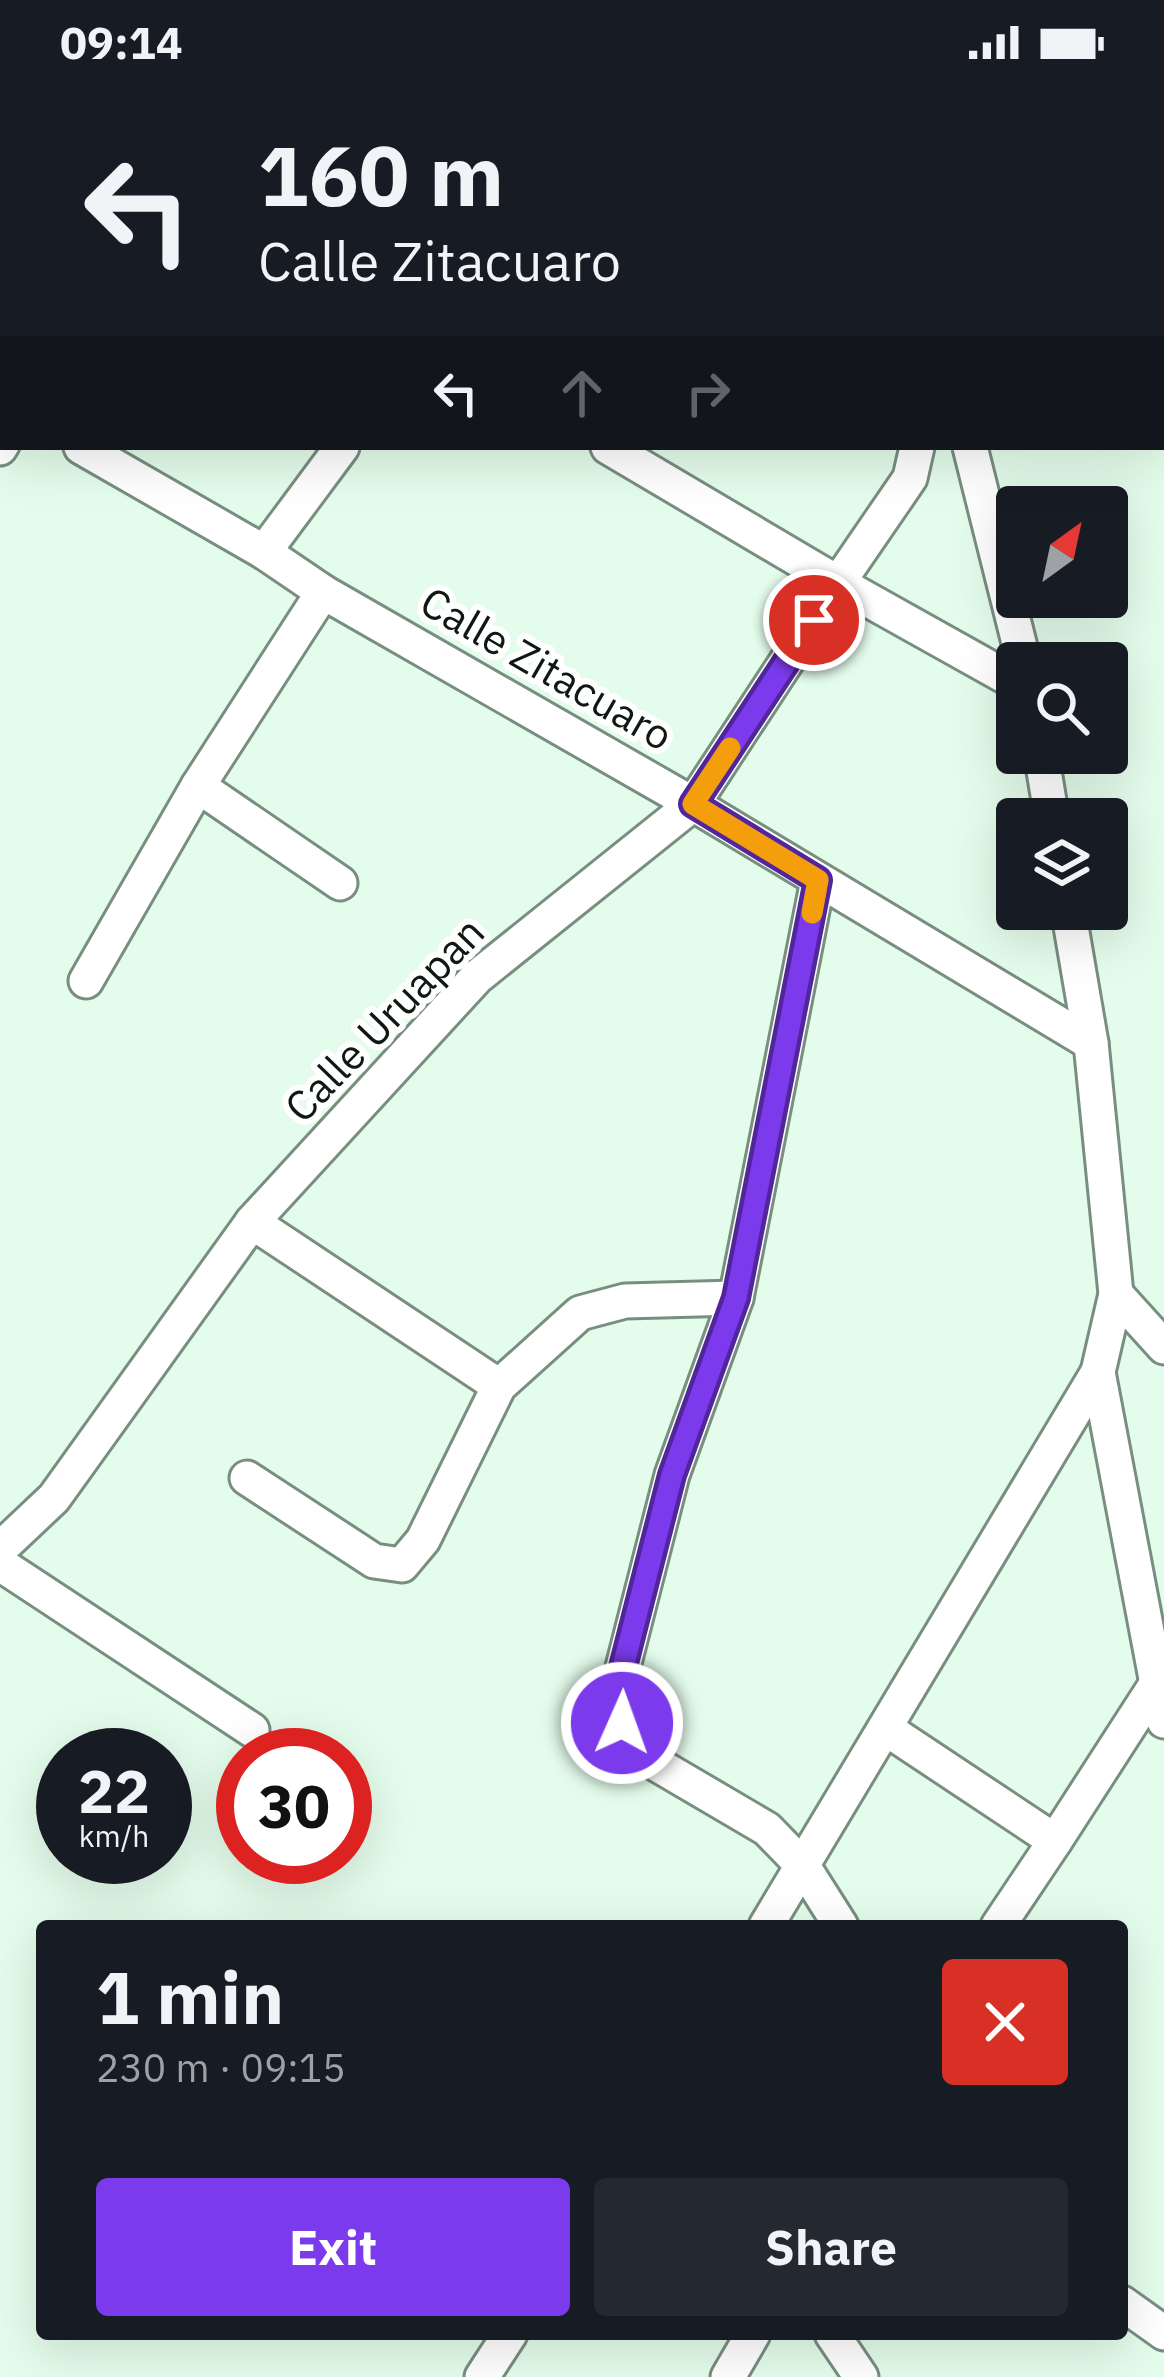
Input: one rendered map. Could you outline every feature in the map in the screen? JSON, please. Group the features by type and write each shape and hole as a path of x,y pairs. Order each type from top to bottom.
{"street":[{"name":"Calle Zitacuaro","path":"86,450 693,804 1090,1043"},
{"path":"264,552 340,450"},
{"path":"613,450 996,670"},
{"name":"Calle Uruapan","path":"0,1549 54,1498 252,1222 477,977 693,804 910,478 916,450"},
{"path":"971,450 1019,642"},
{"path":"86,981 198,785 323,592"},
{"path":"198,785 340,884"},
{"path":"818,880 736,1298 672,1475 623,1667 622,1723 658,1765 767,1829 803,1867 838,1920"},
{"path":"770,1920 1098,1372 1116,1294 1090,1043 1071,930"},
{"path":"252,1222 499,1386"},
{"path":"1116,1294 1164,1347"},
{"path":"247,1478 374,1562 402,1565 423,1540 499,1386 580,1312 625,1301 736,1298"},
{"path":"1098,1372 1164,1721"},
{"path":"0,1564 249,1728"},
{"path":"1002,1920 1157,1683"},
{"path":"886,1728 1055,1840"},
{"path":"1128,2307 1164,2333"},
{"path":"482,2377 506,2340"},
{"path":"728,2377 750,2340"},
{"path":"836,2340 861,2377"}],"slow traffic":[{"path":"730,748 693,804 818,880 812,913"}],"route":[{"path":"622,1723 623,1667 672,1475 736,1298 818,880 693,804 814,620"}]}
